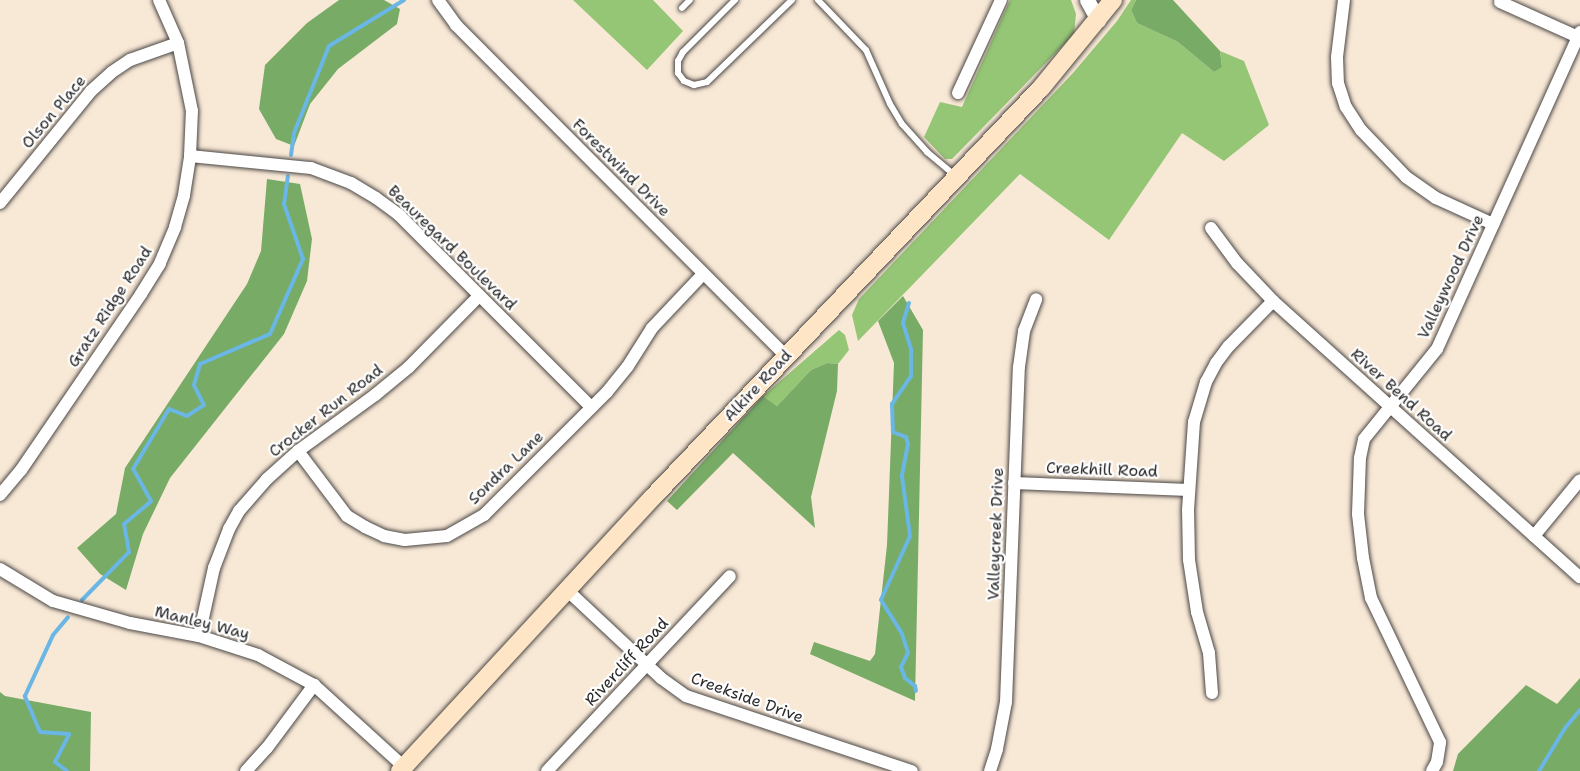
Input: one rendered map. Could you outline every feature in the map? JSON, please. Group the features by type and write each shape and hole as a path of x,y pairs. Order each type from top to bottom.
{"main road":[{"name":"Alkire Road","path":"402,769 786,356 1041,88 1113,0"}],"street":[{"name":"Gratz Ridge Road","path":"0,495 28,461 160,262 184,195 190,156 192,111 185,68 178,43 159,0"},
{"name":"Forestwind Drive","path":"438,0 456,26 786,356"},
{"path":"958,93 1001,0"},
{"path":"1087,0 1098,20"},
{"path":"1344,0 1337,57 1338,83 1346,107 1360,130 1406,177 1436,198 1493,224"},
{"path":"1500,2 1579,34"},
{"name":"Valleywood Drive","path":"1435,767 1440,742 1371,598 1362,558 1358,514 1360,458 1364,440 1437,349 1579,34"},
{"name":"Olson Place","path":"0,203 91,91 112,72 130,60 178,43"},
{"name":"Beauregard Boulevard","path":"190,156 311,168 351,183 399,215 591,407"},
{"name":"River Bend Road","path":"1210,228 1237,263 1273,301 1580,577"},
{"name":"Sondra Lane","path":"298,451 347,516 384,536 405,540 427,540 447,536 484,515 591,407 628,366 658,319 703,274"},
{"name":"Crocker Run Road","path":"199,636 214,568 229,529 239,511 267,479 298,451 375,395 409,367 479,296"},
{"name":"Valleycreek Drive","path":"990,771 998,749 1006,702 1019,367 1024,331 1036,298"},
{"path":"1212,693 1209,653 1197,612 1189,560 1189,490 1194,422 1206,382 1228,346 1273,301"},
{"path":"1534,536 1580,480"},
{"name":"Creekhill Road","path":"1014,483 1189,490"},
{"name":"Manley Way","path":"0,569 53,601 130,623 199,636 258,655 314,686 402,769"},
{"name":"Rivercliff Road","path":"547,771 730,576"},
{"name":"Creekside Drive","path":"567,590 661,678 695,700 912,771"},
{"path":"246,771 267,748 314,686"}],"lane":[{"path":"682,8 690,0"},
{"path":"735,0 683,52 678,61 678,73 684,81 694,85 707,82 792,0"},
{"path":"818,0 866,50 890,104 902,124 927,152 957,177"}],"green space":[{"path":"339,0 384,0 400,9 397,24 338,69 310,104 294,146 276,139 259,109 265,65 307,23"},
{"path":"573,0 653,0 683,31 647,70"},
{"path":"1010,0 1071,0 1076,14 1074,34 952,159 945,159 924,137 940,102 962,107"},
{"path":"1131,0 1136,0 1131,10 1137,23 1178,42 1214,72 1222,66 1220,51 1244,61 1269,125 1224,161 1182,133 1109,240 1020,174 858,341 852,315 859,299 1073,73 1117,21"},
{"path":"1136,0 1173,0 1220,51 1222,67 1214,72 1178,42 1137,23 1131,10"},
{"path":"267,179 300,184 312,239 307,281 284,334 170,478 143,534 126,590 100,574 77,548 116,514 125,468 247,284 261,251"},
{"path":"903,296 923,330 915,701 810,654 814,642 870,661 875,654 887,545 894,363 878,321"},
{"path":"839,330 845,335 849,350 838,364 827,363 811,370 777,406 763,396"},
{"path":"827,363 838,364 837,391 811,497 815,528 733,453 677,510 667,501 763,396 777,406 811,370"},
{"path":"1580,678 1580,771 1453,771 1458,754 1526,685 1557,704"},
{"path":"0,692 5,696 91,712 90,771 0,771"}],"waterway":[{"path":"291,155 294,133 329,46 404,0"},
{"path":"82,600 129,552 124,524 151,501 133,469 169,409 187,416 204,405 194,385 200,364 270,334 303,259 284,204 288,176"},
{"path":"909,303 903,323 911,349 911,376 892,404 893,432 906,437 908,444 902,476 910,536 881,600 902,634 908,653 901,667 905,678 915,686 916,691"},
{"path":"67,771 55,762 69,734 40,732 25,696 53,635 68,617"},
{"path":"1539,771 1565,728 1580,710"}]}
